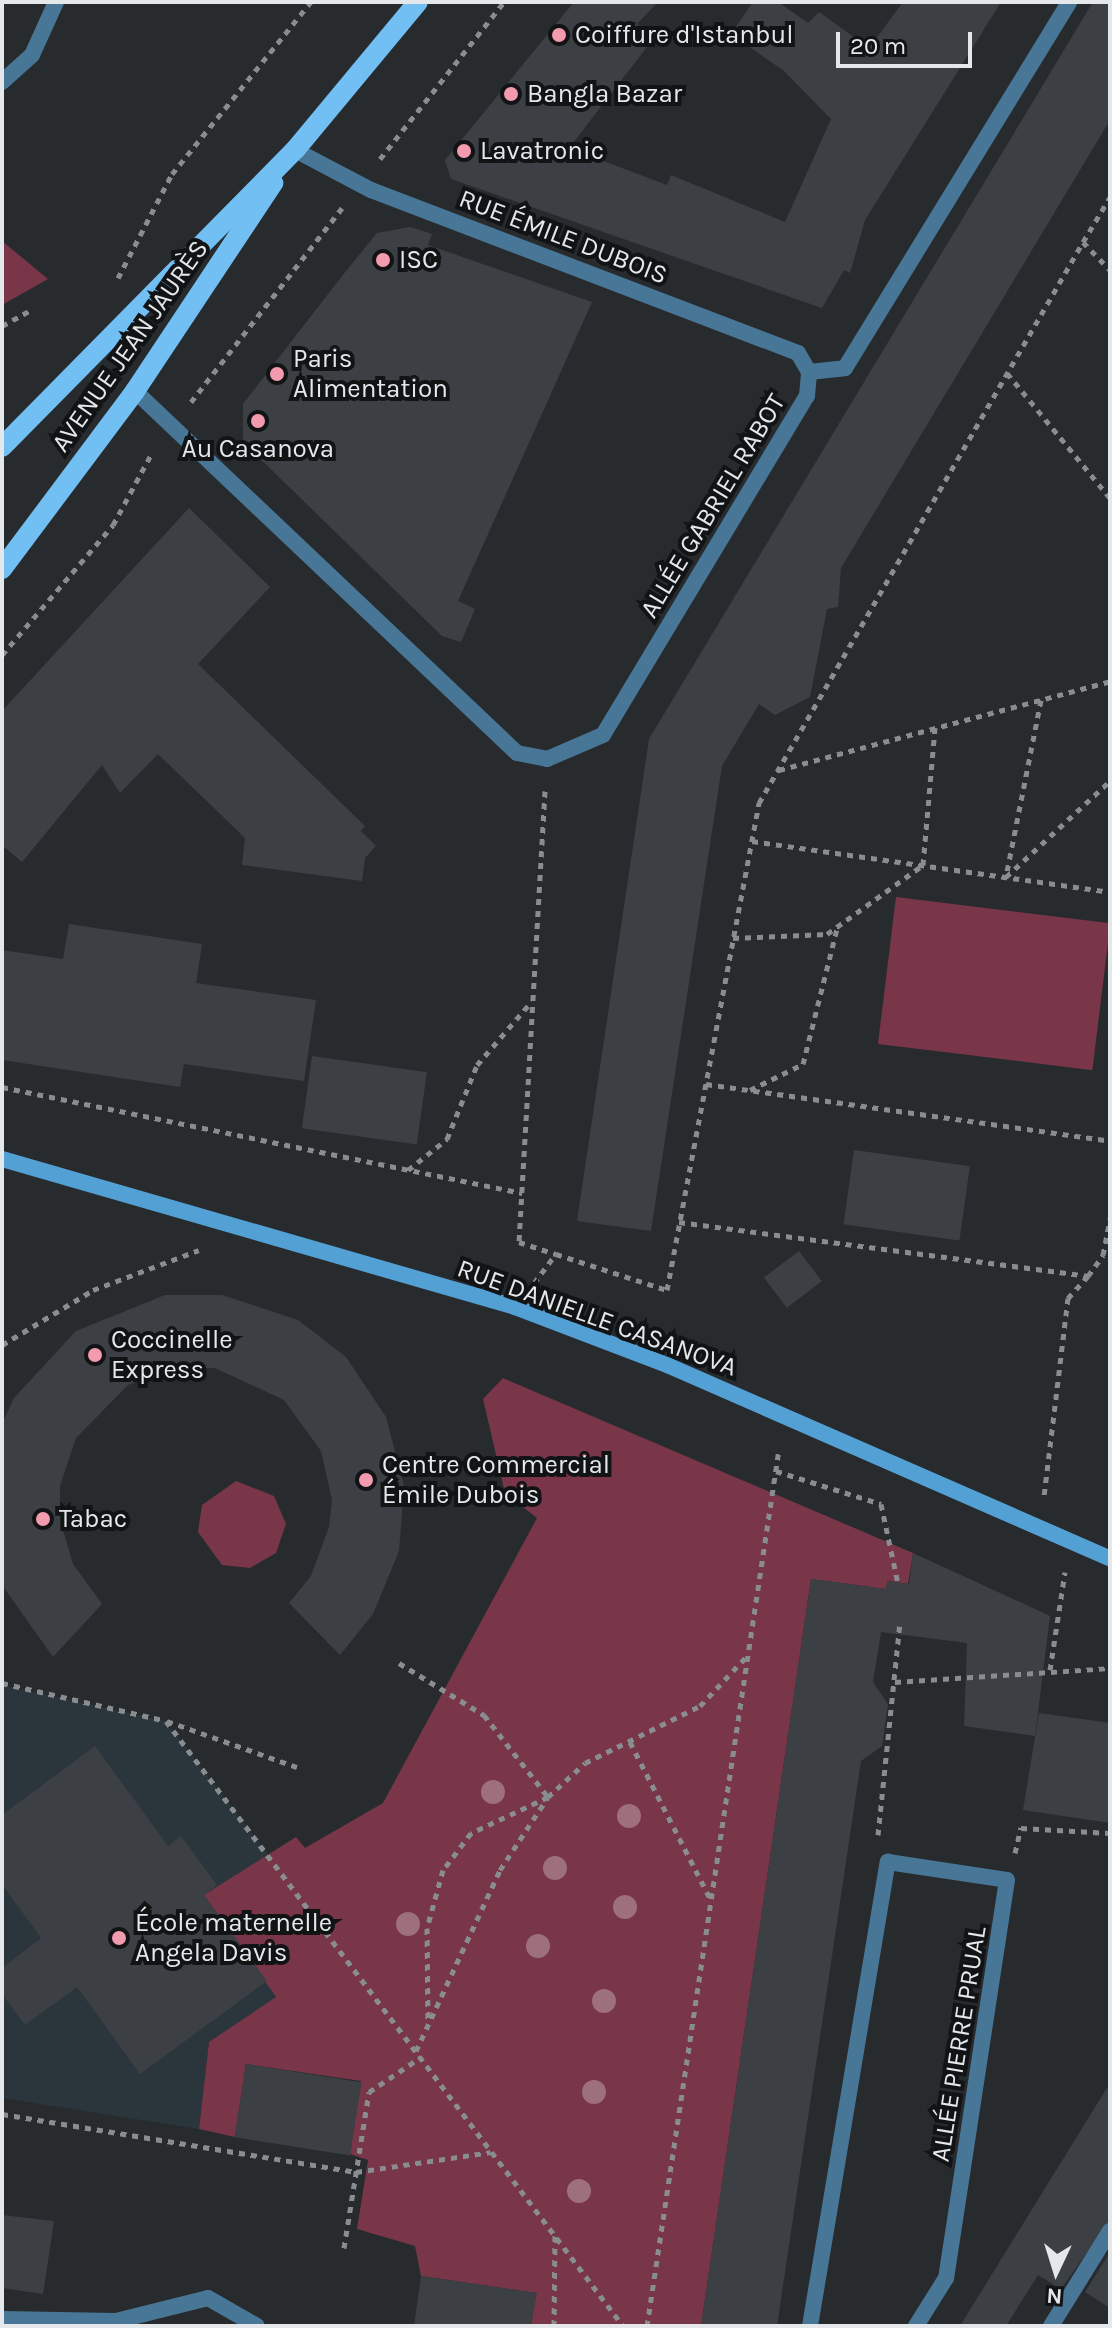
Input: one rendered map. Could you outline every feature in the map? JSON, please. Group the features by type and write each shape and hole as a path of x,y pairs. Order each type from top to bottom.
{"main road":[{"name":"AVENUE JEAN JAURÈS","path":"2,447 295,150 418,2"},
{"name":"AVENUE JEAN JAURÈS","path":"2,569 135,391 295,150"},
{"name":"RUE DANIELLE CASANOVA","path":"2,1159 515,1307 784,1415 1040,1532 1110,1559"}],"street":[{"path":"2,82 32,55 56,2"},
{"name":"ALLÉE GABRIEL RABOT","path":"547,759 603,735 807,396 809,372 845,368 1069,2"},
{"name":"RUE ÉMILE DUBOIS","path":"295,150 361,183 798,353 809,372"},
{"path":"135,391 517,753 547,759"},
{"path":"810,2326 888,1862 1007,1880"},
{"name":"ALLÉE PIERRE PRUAL","path":"916,2326 946,2278 1007,1880"},
{"path":"1051,2326 1110,2231"},
{"path":"2,2319 116,2321 208,2298 257,2326"}],"path":[{"path":"113,286 172,174 311,2"},
{"path":"2,655 113,525 171,427 504,2"},
{"path":"547,759 519,1242 667,1290 759,803 1110,197"},
{"path":"1083,242 1110,270"},
{"path":"2,326 31,310"},
{"path":"1007,373 1110,498"},
{"path":"777,770 1110,681"},
{"path":"1006,877 1041,700"},
{"path":"733,938 837,928 923,865 935,728"},
{"path":"1006,877 1110,781"},
{"path":"752,841 1110,892"},
{"path":"750,1090 803,1064 837,928"},
{"path":"408,1170 447,1139 477,1065 533,1001"},
{"path":"706,1084 1110,1141"},
{"path":"2,1087 522,1193"},
{"path":"1040,1532 1068,1298 1103,1255 1110,1218"},
{"path":"679,1222 1088,1276"},
{"path":"2,1345 93,1290 252,1231"},
{"path":"515,1307 556,1254"},
{"path":"647,2326 784,1415"},
{"path":"775,1470 881,1504 898,1583"},
{"path":"1050,1670 1069,1543"},
{"path":"888,1862 876,1831 900,1622"},
{"path":"416,2051 500,1870 548,1797 585,1763 700,1706 748,1655"},
{"path":"399,1663 484,1715 548,1797"},
{"path":"895,1682 1110,1668"},
{"path":"2,1683 166,1721 297,1767"},
{"path":"166,1721 623,2326"},
{"path":"630,1742 711,1900"},
{"path":"428,2025 427,1928 443,1870 471,1833 548,1797"},
{"path":"1007,1880 1021,1828 1110,1833"},
{"path":"344,2248 369,2092 421,2057"},
{"path":"2,2114 356,2172 491,2151"},
{"path":"554,2326 555,2235"}],"shaded area":[{"path":"2,241 48,279 2,305"},
{"path":"896,897 1110,923 1092,1070 878,1044"},
{"path":"503,1378 913,1553 908,1584 888,1581 886,1589 811,1579 701,2326 531,2326 536,2293 421,2276 415,2246 357,2229 368,2160 350,2154 361,2081 246,2064 235,2137 199,2129 209,2042 276,1997 204,1895 296,1837 305,1848 383,1803 537,1518 505,1493 483,1399"},
{"path":"236,1481 274,1496 286,1524 276,1553 250,1568 222,1565 198,1532 202,1505"},
{"name":"École maternelle Angela Davis","path":"2,1685 166,1721 268,1854 267,1981 277,1997 209,2042 199,2129 2,2098"}],"building":[{"path":"574,2 658,2 637,24 654,38 569,148 667,185 671,175 785,222 831,119 784,71 731,34 753,2 778,2 808,23 819,12 869,48 903,2 1001,2 865,220 850,273 844,270 822,308 451,179 445,160"},
{"path":"1093,2 1110,2 1110,120 841,568 838,607 827,609 810,697 775,715 759,704 722,766 651,1231 577,1221 649,739"},
{"path":"410,227 432,234 428,245 592,302 458,601 475,609 461,642 442,636 243,442 243,404 342,276 377,233"},
{"path":"189,508 270,587 198,664 365,826 361,831 376,846 365,858 362,881 242,865 245,838 158,754 120,793 102,765 22,862 2,845 2,711"},
{"path":"69,924 202,944 196,983 316,1000 304,1081 184,1064 180,1087 2,1060 2,950 63,959"},
{"path":"312,1056 427,1072 417,1144 302,1128"},
{"path":"854,1150 970,1166 959,1241 844,1224"},
{"path":"799,1251 822,1281 787,1308 764,1277"},
{"name":"Centre Commercial Émile Dubois","path":"165,1295 222,1295 298,1320 346,1357 386,1417 404,1486 399,1551 373,1614 340,1655 289,1603 311,1576 329,1527 332,1500 321,1451 284,1400 215,1368 169,1369 128,1385 76,1438 60,1486 60,1520 73,1564 102,1604 53,1657 2,1585 2,1424 14,1398 76,1331"},
{"path":"913,1553 1050,1616 1035,1736 964,1726 967,1643 881,1632 873,1682 888,1704 882,1746 861,1761 777,2326 701,2326 811,1579 886,1589 887,1581 909,1584"},
{"path":"1039,1713 1110,1723 1110,1823 1023,1810"},
{"path":"95,1746 168,1846 181,1836 217,1885 204,1895 267,1981 140,2074 77,1987 25,2025 2,1994 2,1968 41,1938 2,1884 2,1815"},
{"path":"246,2064 362,2082 350,2155 234,2137"},
{"path":"1110,2083 1110,2220 1061,2289 1038,2275 1006,2326 960,2326"},
{"path":"2,2215 54,2221 43,2294 2,2288"},
{"path":"1110,2252 1110,2308 1085,2292"},
{"path":"421,2276 537,2293 531,2326 414,2326"}],"place":[{"name":"Coiffure d'Istanbul","path":"559,35"},
{"name":"Bangla Bazar","path":"511,94"},
{"name":"Lavatronic","path":"464,151"},
{"name":"ISC","path":"383,260"},
{"name":"Paris Alimentation","path":"277,374"},
{"name":"Au Casanova","path":"258,421"},
{"name":"Coccinelle Express","path":"95,1355"},
{"name":"Centre Commercial Émile Dubois","path":"366,1480"},
{"name":"Tabac","path":"43,1519"},
{"name":"École maternelle Angela Davis","path":"119,1938"}]}
